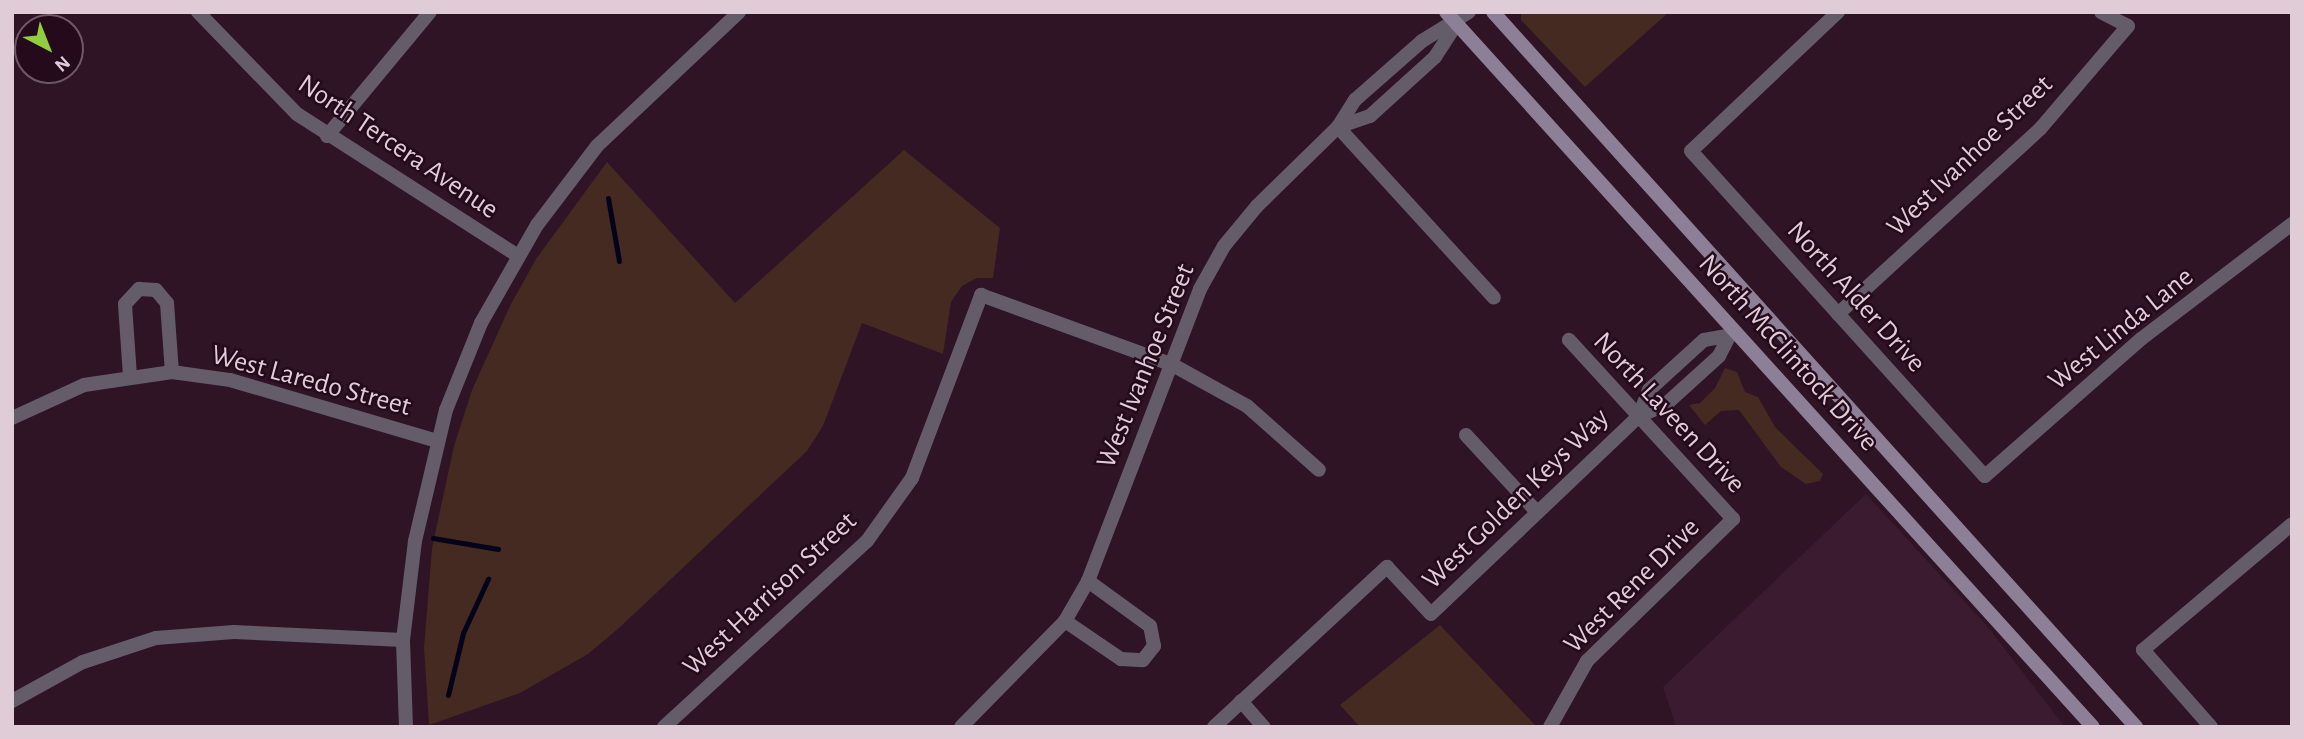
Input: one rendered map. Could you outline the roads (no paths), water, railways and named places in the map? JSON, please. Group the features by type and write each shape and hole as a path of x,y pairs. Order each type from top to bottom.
{"main road":[{"name":"North McClintock Drive","path":"1446,12 1730,332 2093,727"},
{"name":"North McClintock Drive","path":"1493,12 2136,727"}],"street":[{"name":"North Tercera Avenue","path":"198,12 271,90 327,136 517,255"},
{"path":"327,136 430,12"},
{"path":"406,727 403,640 415,541 437,441 481,323 517,255 597,146 739,12"},
{"name":"West Ivanhoe Street","path":"1338,127 1370,116 1435,57 1457,23 1469,12"},
{"name":"North Alder Drive","path":"1838,12 1691,151 1985,476"},
{"name":"West Ivanhoe Street","path":"1838,314 2040,129 2128,26 2101,12"},
{"name":"West Ivanhoe Street","path":"961,727 1065,621 1088,581 1200,289 1224,246 1256,206 1338,127 1355,100 1422,41 1457,23"},
{"path":"1338,127 1494,298"},
{"name":"West Linda Lane","path":"1985,476 2141,339 2292,224"},
{"name":"West Laredo Street","path":"130,376 125,304 139,289 156,290 167,303 172,372"},
{"name":"West Harrison Street","path":"664,727 867,541 912,478 981,295 1171,364"},
{"name":"West Golden Keys Way","path":"1640,416 1649,390 1704,340 1730,332"},
{"name":"West Golden Keys Way","path":"1214,727 1387,567 1431,614 1640,416 1665,405 1719,356 1730,332"},
{"name":"North Laveen Drive","path":"1569,340 1733,519"},
{"path":"1171,364 1247,406 1319,470"},
{"name":"West Laredo Street","path":"12,418 84,385 130,376 172,372 230,380 437,441"},
{"path":"1466,435 1537,512"},
{"name":"West Rene Drive","path":"1550,727 1587,661 1733,519"},
{"path":"2211,727 2143,650 2292,524"},
{"path":"1065,621 1121,659 1143,660 1154,646 1150,626 1088,581"},
{"path":"12,701 83,662 156,638 234,632 403,640"},
{"path":"1241,701 1264,727"}],"waterway":[{"path":"608,198 619,261"},
{"path":"433,538 498,549"},
{"path":"448,695 463,633 488,579"}]}
